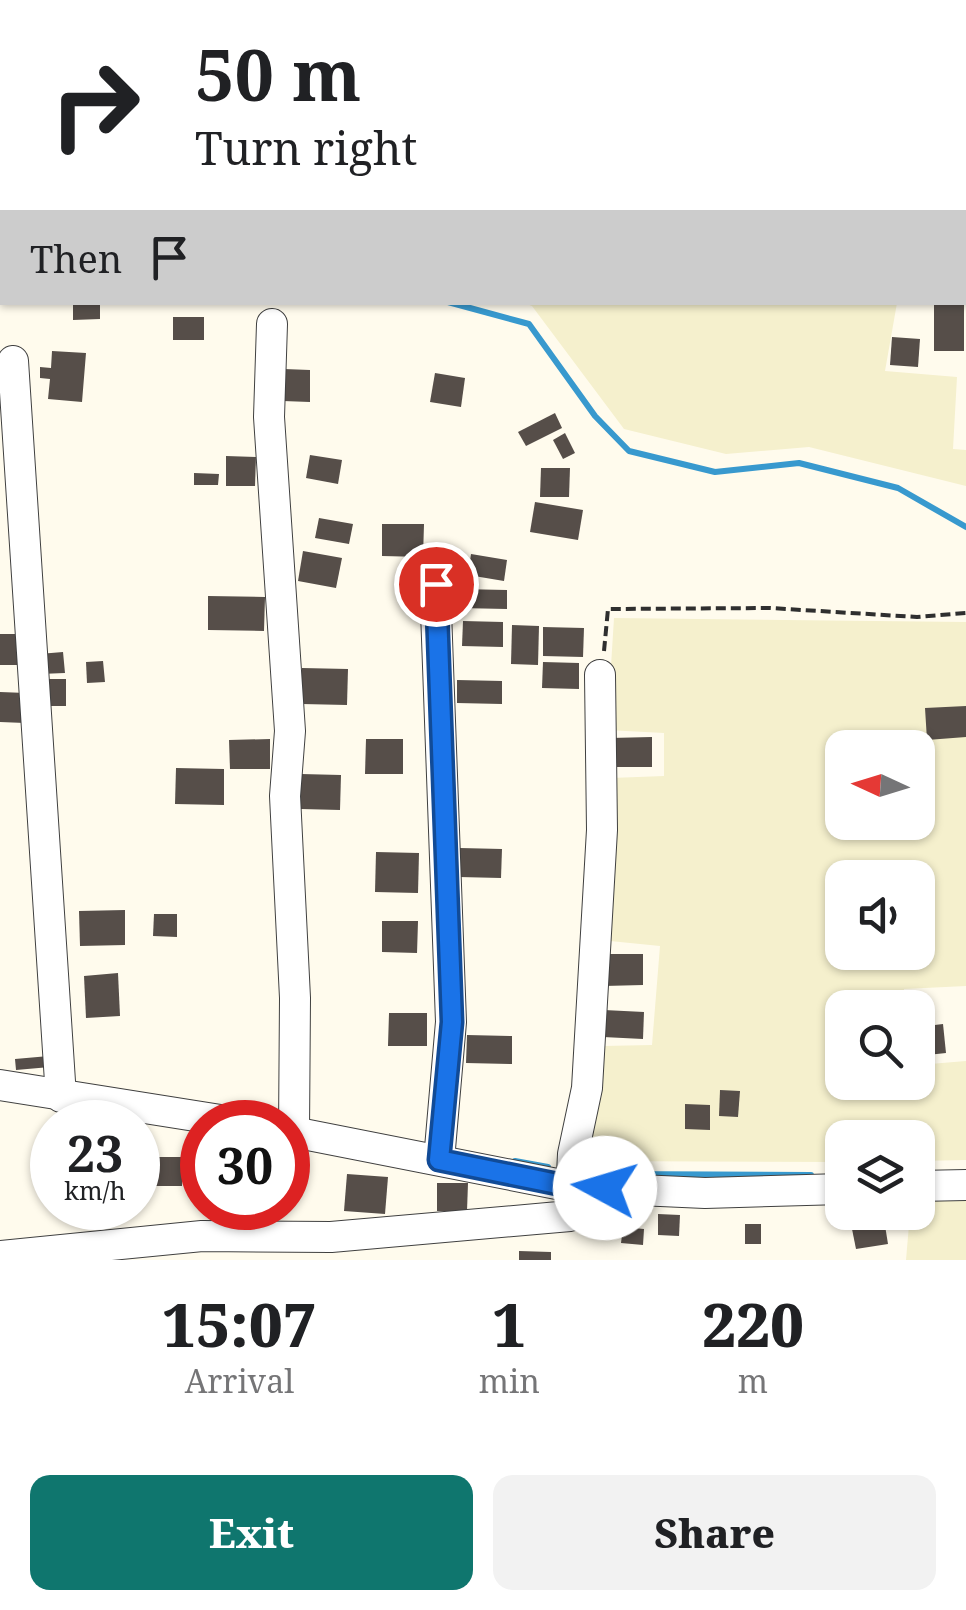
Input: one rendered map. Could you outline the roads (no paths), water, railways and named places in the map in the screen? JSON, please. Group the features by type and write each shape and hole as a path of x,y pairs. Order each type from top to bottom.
{"street":[{"path":"272,324 268,417 290,731 285,796 295,998 292,1100"},
{"path":"13,360 61,1097"},
{"path":"436,584 452,1022 439,1160"},
{"path":"0,1256 202,1236 330,1237 570,1216 572,1154 587,1088 602,830 600,676"},
{"path":"0,1085 180,1114"},
{"path":"310,1135 572,1187 705,1193 825,1189"},
{"path":"935,1186 966,1185"}],"waterway":[{"path":"459,305 529,324 595,416 629,451 715,472 799,463 898,488 966,527"},
{"path":"515,1161 548,1167"},
{"path":"609,1174 811,1175"}]}
